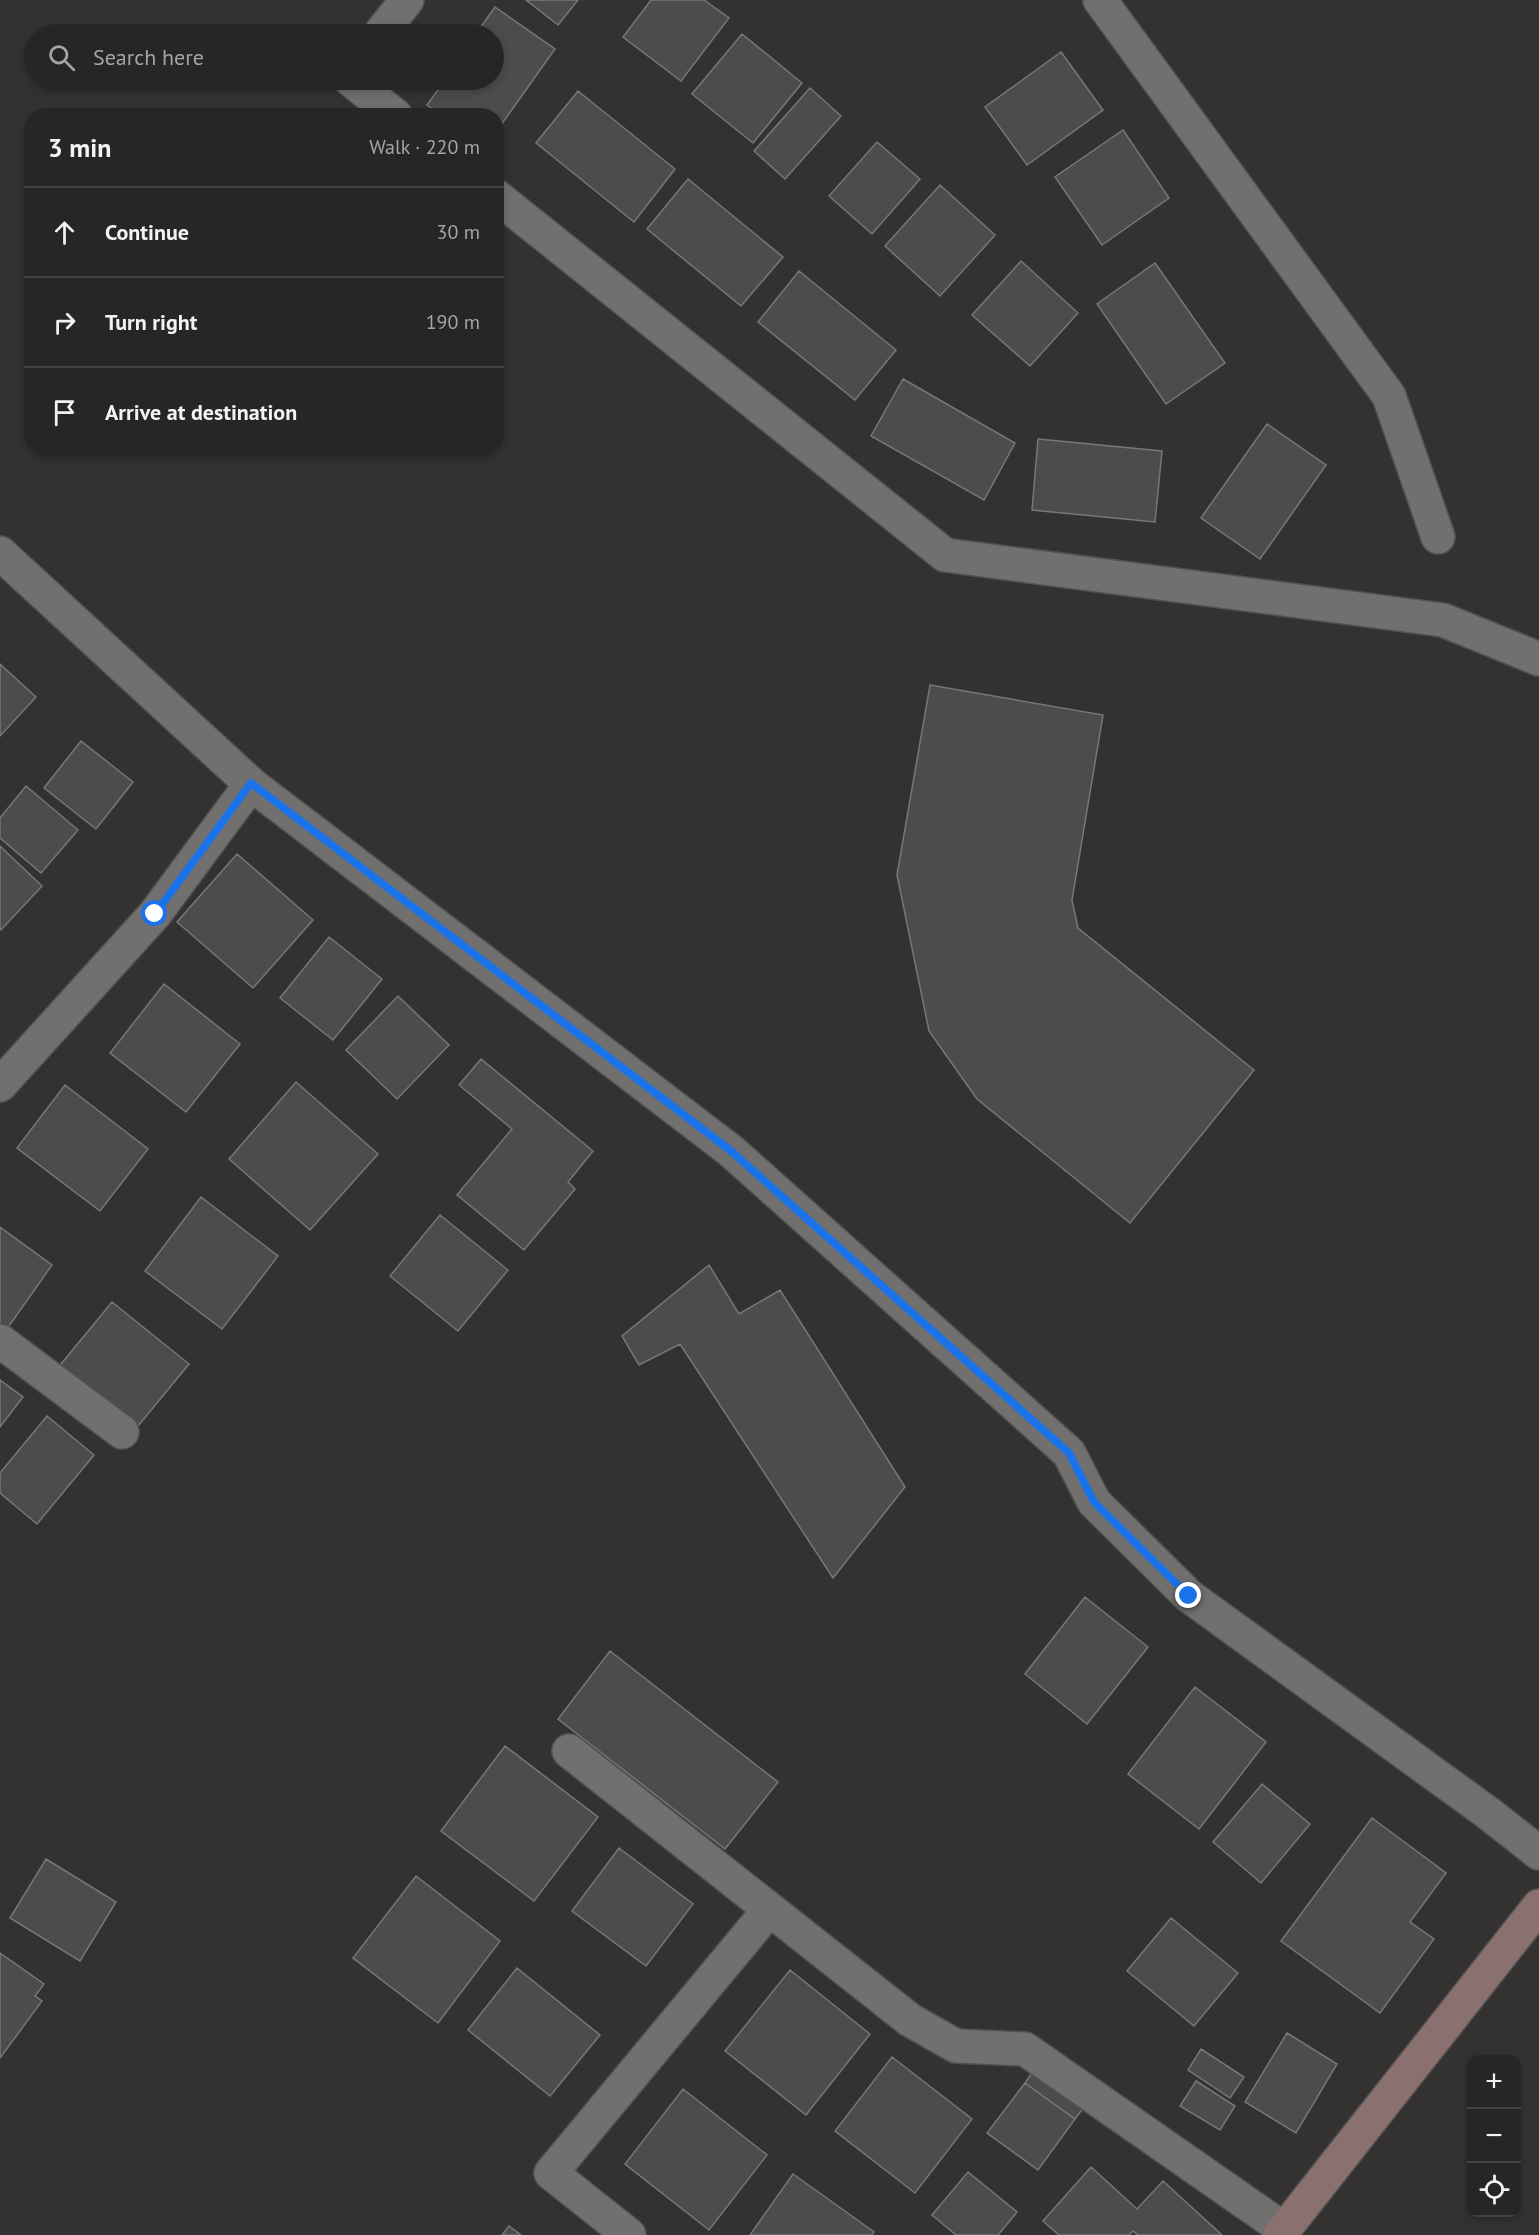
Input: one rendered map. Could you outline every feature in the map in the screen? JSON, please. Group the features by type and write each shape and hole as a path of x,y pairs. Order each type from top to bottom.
{"street":[{"path":"388,24 407,0"},
{"path":"1100,0 1389,396 1438,537"},
{"path":"364,90 386,108"},
{"path":"504,202 945,555 1443,620 1539,659"},
{"path":"0,553 251,783 731,1151 1069,1453 1094,1502 1189,1596 1488,1813 1539,1853"},
{"path":"0,1085 155,914 251,783"},
{"path":"0,1341 122,1432"},
{"path":"569,1751 910,2020 956,2046 1025,2049 1282,2232 1539,1906"},
{"path":"629,2235 551,2173 769,1910"}],"building":[{"path":"526,0 578,0 558,25"},
{"path":"651,0 704,0 729,18 681,81 623,37"},
{"path":"495,7 555,49 504,121 504,108 431,108 427,105 438,90 504,90 504,24 483,24"},
{"path":"742,34 802,83 753,143 692,94"},
{"path":"1061,52 1103,110 1027,165 985,107"},
{"path":"810,88 841,116 785,179 754,151"},
{"path":"578,91 675,169 634,222 536,143"},
{"path":"1123,130 1169,198 1102,245 1055,177"},
{"path":"877,142 920,179 872,234 829,196"},
{"path":"688,179 783,257 741,306 647,229"},
{"path":"940,185 995,235 940,296 885,246"},
{"path":"1021,261 1078,313 1030,366 972,315"},
{"path":"1155,263 1225,363 1166,404 1097,304"},
{"path":"799,271 896,350 855,400 758,322"},
{"path":"903,379 1015,443 984,500 871,436"},
{"path":"1267,424 1326,465 1260,559 1201,518"},
{"path":"1038,439 1162,451 1155,522 1032,510"},
{"path":"0,664 36,697 0,736"},
{"path":"930,685 1103,715 1072,900 1078,928 1254,1070 1130,1223 977,1099 929,1031 897,875"},
{"path":"81,741 133,782 96,829 44,788"},
{"path":"26,786 78,830 41,873 0,838 0,818"},
{"path":"0,846 42,886 1,930 0,929"},
{"path":"237,854 313,920 253,988 177,922"},
{"path":"329,937 382,979 333,1040 280,998"},
{"path":"164,984 240,1044 186,1112 110,1053"},
{"path":"398,996 449,1045 397,1099 346,1050"},
{"path":"481,1059 593,1151 568,1182 575,1189 524,1250 457,1195 512,1129 459,1085"},
{"path":"296,1082 378,1154 310,1230 229,1159"},
{"path":"65,1085 148,1149 100,1211 17,1148"},
{"path":"201,1197 278,1256 222,1329 145,1271"},
{"path":"440,1215 508,1270 458,1331 390,1276"},
{"path":"0,1227 52,1265 2,1336 0,1335"},
{"path":"709,1265 739,1314 780,1290 905,1487 833,1578 680,1344 639,1365 622,1336"},
{"path":"112,1302 189,1364 129,1437 52,1375"},
{"path":"0,1380 23,1397 0,1427"},
{"path":"47,1416 94,1455 37,1524 0,1493 0,1473"},
{"path":"1085,1597 1148,1647 1087,1724 1025,1674"},
{"path":"610,1651 778,1782 725,1849 558,1719"},
{"path":"1195,1687 1266,1742 1199,1829 1128,1774"},
{"path":"505,1746 598,1817 534,1901 441,1831"},
{"path":"1262,1784 1310,1824 1261,1883 1213,1842"},
{"path":"1372,1818 1446,1873 1410,1922 1434,1939 1380,2013 1281,1941"},
{"path":"619,1848 693,1904 646,1966 572,1911"},
{"path":"46,1859 116,1902 80,1961 10,1918"},
{"path":"416,1876 500,1941 438,2023 353,1958"},
{"path":"1171,1918 1238,1973 1194,2026 1127,1971"},
{"path":"0,1953 44,1984 35,1996 42,2001 0,2058"},
{"path":"517,1968 600,2035 550,2096 468,2030"},
{"path":"790,1970 870,2034 806,2115 725,2051"},
{"path":"1287,2033 1337,2064 1296,2133 1245,2102"},
{"path":"1201,2049 1244,2077 1230,2098 1188,2070"},
{"path":"892,2057 972,2119 915,2193 835,2131"},
{"path":"1034,2070 1085,2106 1075,2119 1025,2083"},
{"path":"1196,2081 1235,2106 1220,2130 1180,2106"},
{"path":"1025,2083 1075,2119 1038,2170 987,2133"},
{"path":"683,2089 767,2155 709,2230 625,2164"},
{"path":"1091,2167 1137,2209 1163,2181 1222,2235 1138,2235 1133,2231 1129,2235 1059,2235 1043,2221"},
{"path":"968,2172 1017,2212 998,2235 956,2235 932,2215"},
{"path":"793,2174 874,2232 872,2235 750,2235"},
{"path":"509,2226 521,2235 502,2235"}],"route":[{"path":"155,914 251,783 731,1151 1069,1453 1094,1502 1189,1596"}]}
